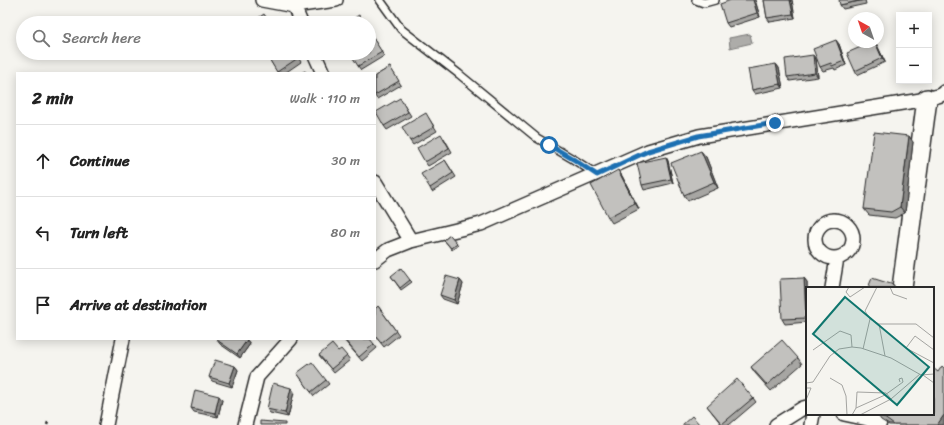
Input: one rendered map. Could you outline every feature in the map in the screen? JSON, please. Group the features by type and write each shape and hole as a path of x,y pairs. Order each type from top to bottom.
{"main road":[{"path":"902,287 936,95"}],"street":[{"path":"262,0 294,6 336,0"},
{"path":"294,6 298,16"},
{"path":"317,60 323,72"},
{"path":"376,259 388,250 412,240 481,224 597,175 648,151 698,136 936,95"},
{"path":"376,184 412,240"},
{"path":"832,287 837,258"},
{"path":"106,425 123,340"},
{"path":"245,425 257,377 290,340"},
{"path":"776,425 802,408 806,408"},
{"path":"811,425 813,415"},
{"path":"850,415 878,420"}],"lane":[{"path":"380,0 401,29 537,138 597,175"},
{"path":"696,0 704,3 716,0"}],"shaded area":[{"path":"750,34 752,43 730,48 729,38"}],"building":[{"path":"731,0 753,0 757,13 726,23 720,4"},
{"path":"764,0 790,0 793,14 767,18"},
{"path":"839,0 863,0 840,5"},
{"path":"836,40 844,61 832,66 831,63 820,67 813,49"},
{"path":"376,43 382,52 376,56"},
{"path":"858,48 878,48 882,58 855,71 847,53"},
{"path":"813,55 815,73 787,77 785,59"},
{"path":"270,60 295,60 277,72"},
{"path":"354,60 368,60 358,66"},
{"path":"776,64 780,84 752,90 748,69"},
{"path":"390,67 399,81 376,94 376,75"},
{"path":"400,98 408,112 384,126 376,112"},
{"path":"426,113 434,127 410,141 402,127"},
{"path":"874,132 909,136 900,207 891,212 864,209"},
{"path":"441,134 449,148 425,162 417,148"},
{"path":"701,151 714,182 684,195 671,163"},
{"path":"666,157 671,179 642,185 637,163"},
{"path":"445,160 453,173 430,188 421,174"},
{"path":"618,170 635,203 608,217 591,185"},
{"path":"450,235 457,243 451,248 444,240"},
{"path":"401,268 410,280 400,288 391,276"},
{"path":"446,276 460,280 454,300 440,295"},
{"path":"804,278 806,318 782,319 780,279"},
{"path":"872,278 894,285 894,287 868,287"},
{"path":"378,306 396,331 381,343 376,337 376,308"},
{"path":"217,340 247,340 237,354"},
{"path":"345,340 371,340 374,344 359,357"},
{"path":"782,340 798,358 767,385 751,367"},
{"path":"332,344 338,351 341,349 347,356 331,369 319,355"},
{"path":"215,360 235,366 229,383 209,377"},
{"path":"312,362 326,380 311,392 297,373"},
{"path":"942,366 944,368 944,415 937,425 894,425 880,415 934,415 934,369 938,372"},
{"path":"737,379 753,398 722,424 707,406"},
{"path":"273,383 291,388 285,413 267,409"},
{"path":"195,390 219,396 215,413 191,408"},
{"path":"692,416 700,425 682,425"},
{"path":"260,421 285,423 285,425 260,425"}],"route":[{"path":"549,145 597,175 648,151 698,136 775,123"}]}
